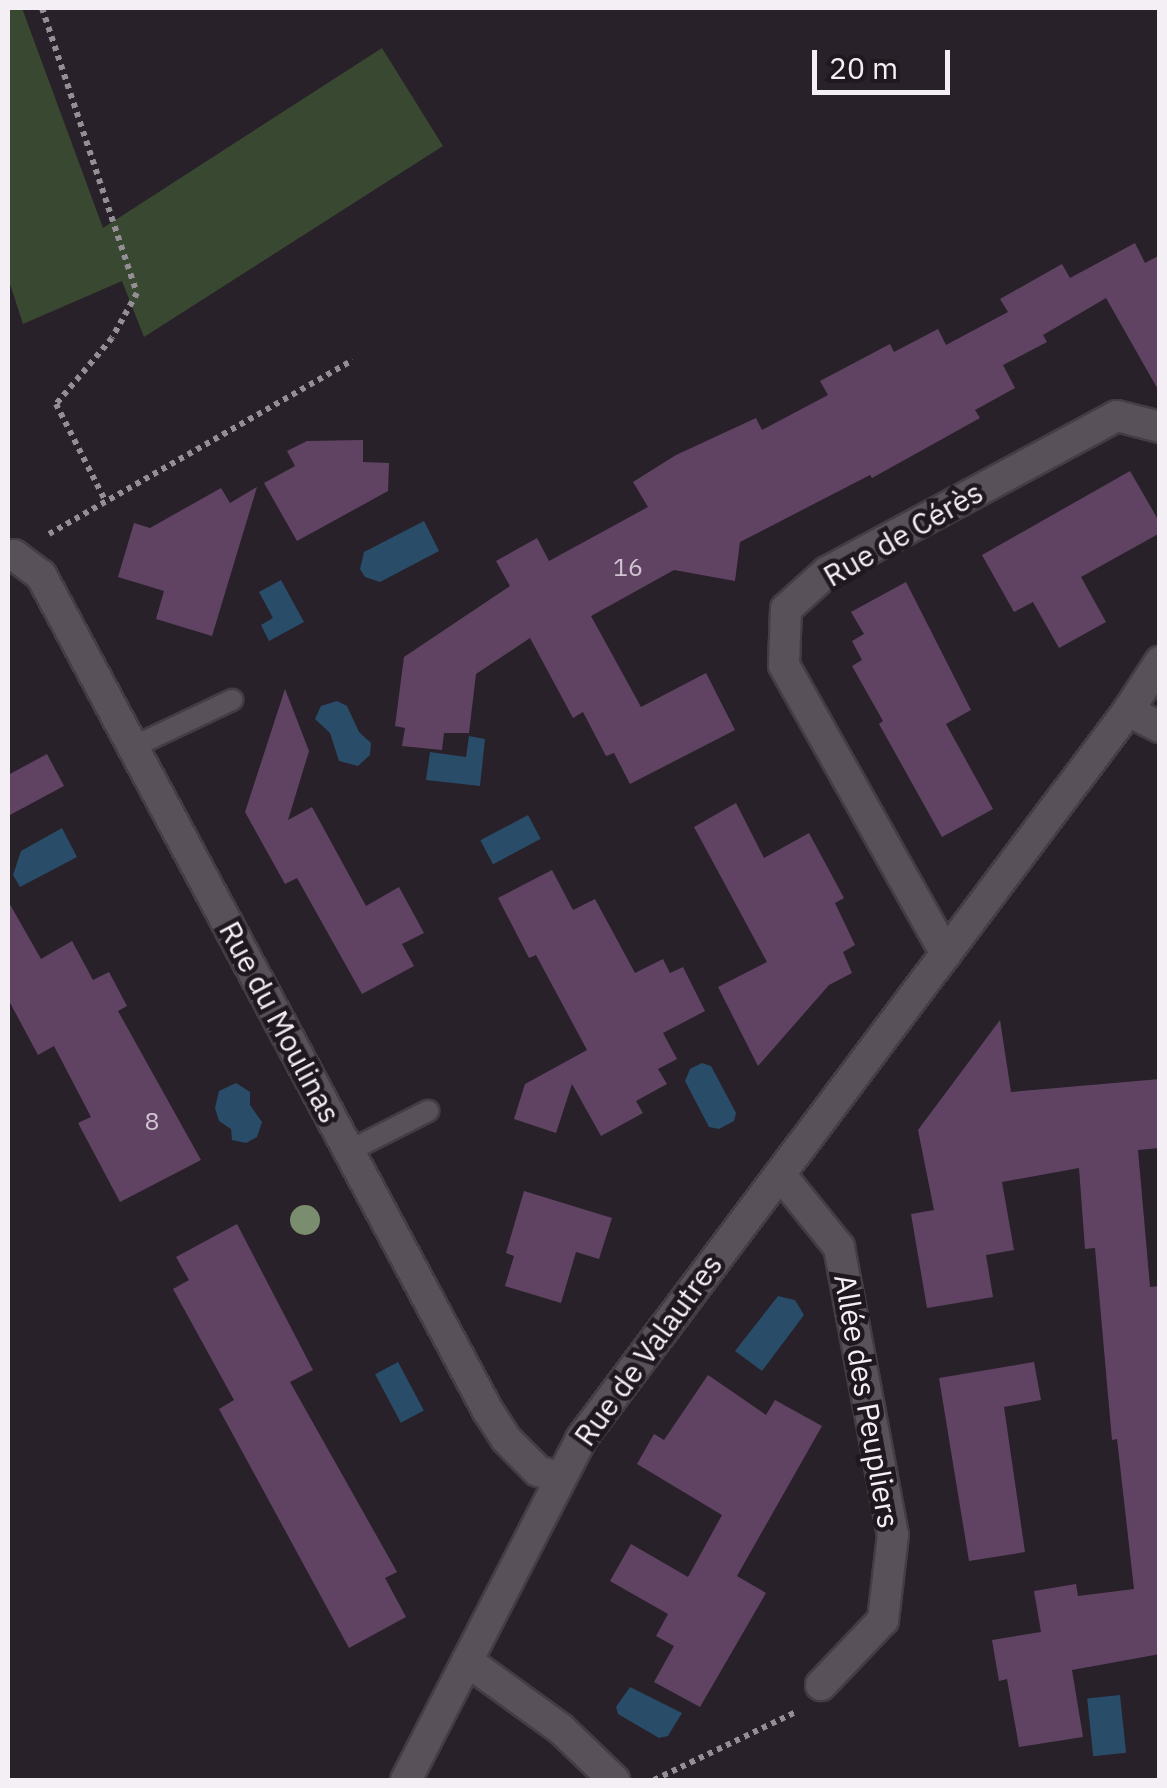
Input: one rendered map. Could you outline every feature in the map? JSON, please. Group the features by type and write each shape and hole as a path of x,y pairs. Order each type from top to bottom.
{"street":[{"name":"Rue de Cérès","path":"946,954 784,665 786,610 827,572 1117,416 1160,427"},
{"name":"Rue du Moulinas","path":"11,556 41,576 506,1439 538,1471 558,1477"},
{"name":"Rue de Valautres","path":"406,1780 558,1477 639,1358 1128,711 1160,662"},
{"path":"1128,711 1160,728"},
{"name":"Allée des Peupliers","path":"780,1174 839,1247 893,1535 883,1620 822,1685"},
{"path":"467,1661 560,1730 614,1780"}],"lane":[{"path":"132,747 232,700"},
{"path":"349,1151 428,1112"}],"path":[{"path":"42,8 136,293 112,338 56,404 106,502"},
{"path":"11,556 353,360"},
{"path":"654,1780 790,1719 822,1685"}],"green space":[{"path":"8,8 22,8 103,228 382,48 443,146 144,337 122,281 23,324 8,278"}],"water":[{"path":"424,521 439,551 380,582 365,577 360,569 364,552"},
{"path":"281,580 304,622 269,641 261,625 273,618 259,592"},
{"path":"337,701 347,706 359,732 371,743 370,755 358,766 339,761 330,733 315,719 321,706"},
{"path":"469,736 485,739 480,786 426,780 430,752 466,757"},
{"path":"528,815 541,839 493,864 480,840"},
{"path":"62,828 77,857 20,887 13,875 21,851"},
{"path":"702,1063 711,1066 736,1113 734,1121 719,1129 709,1127 685,1081 690,1069"},
{"path":"236,1083 250,1092 250,1105 262,1122 257,1137 246,1143 232,1140 231,1129 219,1121 215,1108 219,1091"},
{"path":"778,1296 795,1300 804,1315 762,1371 735,1351"},
{"path":"398,1362 424,1411 401,1423 375,1374"},
{"path":"630,1687 682,1713 668,1736 659,1738 618,1714 616,1707"},
{"path":"1120,1695 1126,1753 1093,1756 1087,1698"}],"building":[{"path":"1135,243 1145,263 1160,255 1160,393 1106,298 1043,335 1047,342 1003,365 1015,388 975,410 980,418 872,478 870,475 740,542 735,581 674,570 591,616 641,707 706,673 735,730 630,784 614,753 606,756 583,712 573,718 530,638 476,674 469,733 444,733 442,750 402,746 405,728 395,726 404,657 510,586 496,561 537,538 549,561 648,507 633,482 676,455 756,418 762,430 828,395 820,381 890,344 894,352 938,329 946,345 1008,312 1000,299 1062,264 1070,278"},
{"path":"363,440 363,462 389,463 388,491 297,541 264,483 295,466 287,451 307,441"},
{"path":"1130,471 1160,523 1160,533 1081,577 1106,622 1059,648 1033,602 1014,612 982,555"},
{"path":"257,487 212,636 156,619 164,591 118,577 134,523 150,528 221,488 230,503"},
{"path":"906,582 971,710 946,724 993,809 942,837 879,724 883,721 852,666 862,660 852,641 864,634 851,612"},
{"path":"285,689 309,751 288,820 312,807 366,906 399,887 424,933 402,944 414,966 362,994 297,878 285,884 245,812"},
{"path":"47,754 64,786 8,816 8,775"},
{"path":"736,803 764,858 809,833 844,898 835,903 855,945 843,952 852,973 829,985 758,1066 718,987 767,962 694,827"},
{"path":"552,870 573,910 595,899 635,973 663,959 670,973 683,967 705,1011 663,1033 677,1059 658,1069 667,1084 636,1101 643,1113 601,1136 572,1084 556,1133 514,1119 525,1084 587,1050 536,955 529,958 498,898"},
{"path":"8,901 41,959 72,941 93,980 109,972 127,1006 118,1011 201,1160 120,1202 78,1123 91,1117 54,1046 38,1055 8,999"},
{"path":"1000,1020 1011,1092 1160,1079 1160,1148 1138,1150 1150,1287 1160,1286 1160,1654 1072,1670 1083,1737 1019,1747 1007,1679 999,1681 992,1640 1041,1632 1034,1591 1076,1584 1078,1596 1134,1589 1117,1439 1112,1440 1095,1248 1085,1249 1079,1168 1002,1182 1014,1250 986,1255 993,1297 927,1308 911,1214 934,1210 918,1130"},
{"path":"524,1191 612,1218 599,1259 576,1252 561,1303 505,1286 514,1256 506,1253"},
{"path":"237,1224 313,1370 290,1382 397,1572 385,1578 406,1617 349,1648 219,1409 234,1400 173,1289 189,1280 176,1257"},
{"path":"1034,1362 1041,1400 1004,1407 1025,1552 969,1561 939,1378"},
{"path":"708,1375 766,1415 775,1400 822,1426 737,1576 766,1593 700,1707 654,1682 674,1646 656,1636 668,1614 610,1581 631,1544 688,1577 722,1515 637,1464 654,1434 664,1440"}]}
